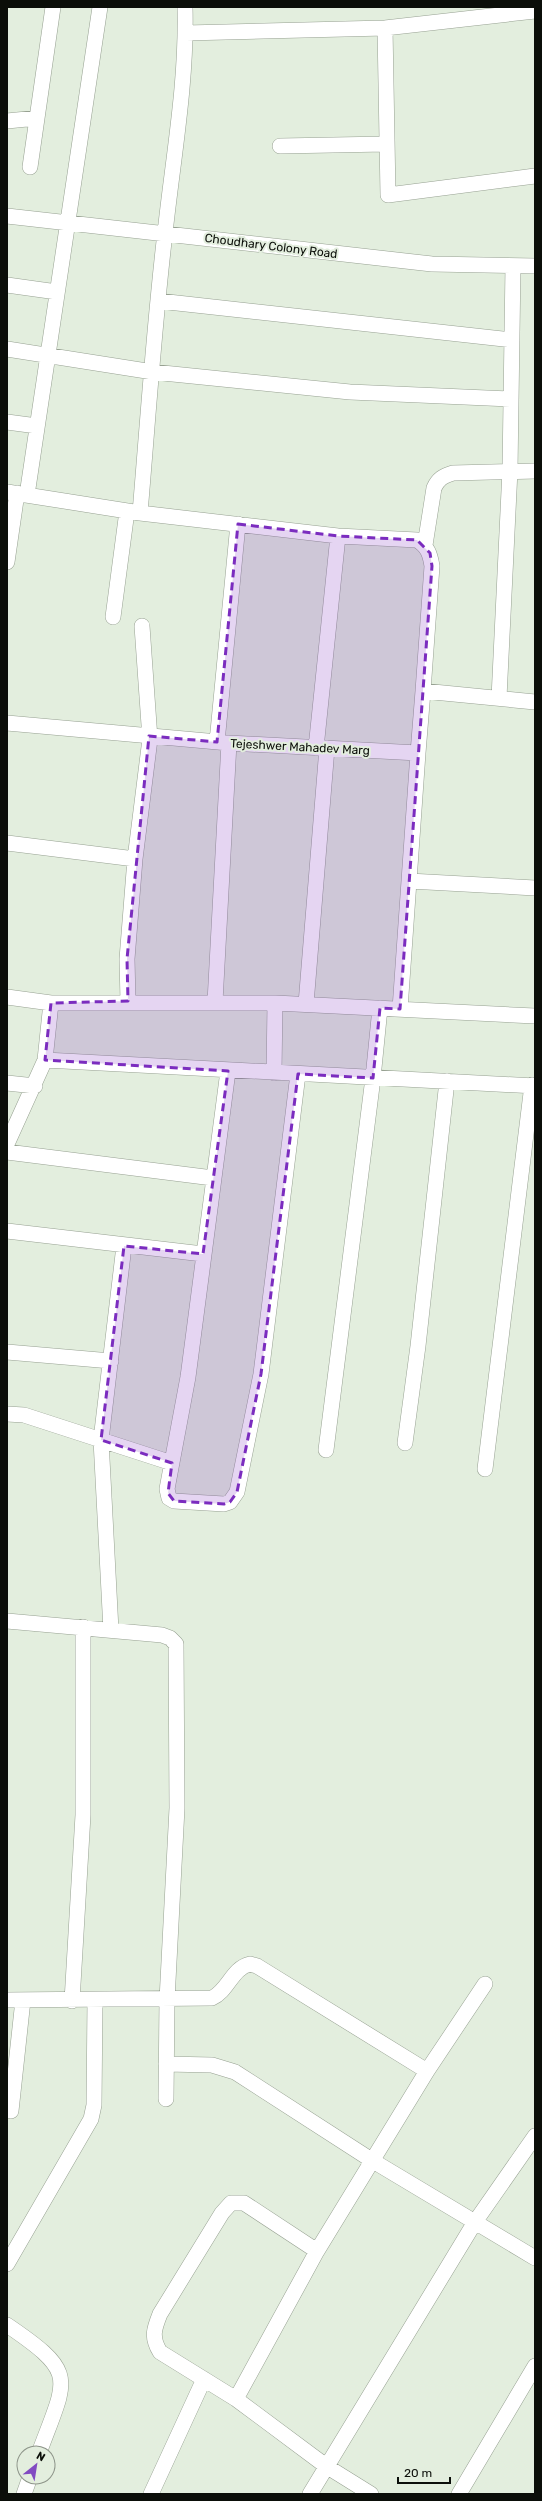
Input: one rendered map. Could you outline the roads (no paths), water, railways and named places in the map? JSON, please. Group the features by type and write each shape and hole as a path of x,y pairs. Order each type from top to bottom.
{"street":[{"path":"30,167 53,7"},
{"path":"7,562 17,493 37,426 100,7"},
{"path":"113,617 134,512 153,372 165,232 177,144 186,33 185,7"},
{"path":"186,33 385,28 535,11"},
{"path":"385,28 388,195 535,176"},
{"path":"7,121 37,118"},
{"path":"280,146 386,144"},
{"name":"Choudhary Colony Road","path":"7,216 165,232 328,254 432,264 535,266"},
{"path":"499,698 510,470 513,266"},
{"path":"7,285 57,292"},
{"path":"159,300 512,340"},
{"path":"7,349 153,372 350,392 511,399"},
{"path":"7,422 37,426"},
{"path":"425,545 434,488 437,480 452,473 510,470 535,471"},
{"path":"17,493 134,512 338,536 405,538 417,540 425,545 430,553 432,566 400,1009"},
{"path":"215,1002 223,743 238,524"},
{"path":"306,1004 322,748 338,536"},
{"path":"128,1001 126,959 135,859 149,736 142,626"},
{"path":"423,691 535,702"},
{"name":"Tejeshwer Mahadev Marg","path":"7,723 223,743 418,753"},
{"path":"7,843 135,859"},
{"path":"409,881 535,888"},
{"path":"7,997 51,1003 128,1001 275,1002 535,1016"},
{"path":"274,1073 275,1002"},
{"path":"7,1144 35,1086 45,1060 51,1003"},
{"path":"326,1450 373,1078 380,1008"},
{"path":"45,1060 228,1071 534,1086 485,1469"},
{"path":"228,1071 188,1377 168,1493 174,1501 224,1504 235,1498 261,1374 298,1074"},
{"path":"405,1443 418,1346 447,1081"},
{"path":"7,1083 35,1086"},
{"path":"7,1152 213,1178"},
{"path":"7,1231 124,1246 203,1254"},
{"path":"111,1630 102,1440 124,1246"},
{"path":"7,1352 111,1361"},
{"path":"7,1414 24,1415 172,1463"},
{"path":"7,1621 162,1635 173,1641 177,1651 177,1808 167,2000 166,2100"},
{"path":"72,2001 83,1814 83,1628"},
{"path":"7,2000 95,2001 212,1998 223,1991 238,1970 250,1964 257,1966 427,2071"},
{"path":"236,2399 317,2251 427,2071 485,1984"},
{"path":"11,2112 23,2000"},
{"path":"7,2264 91,2118 94,2105 95,2001"},
{"path":"166,2064 212,2065 235,2072 373,2161 535,2258"},
{"path":"310,2494 475,2222 535,2136"},
{"path":"317,2251 244,2203 230,2203 222,2213 160,2314 154,2330 153,2341 160,2352 236,2399 326,2466 371,2494"},
{"path":"7,2325 41,2348 53,2360 60,2373 62,2392 42,2445"},
{"path":"459,2494 535,2366"},
{"path":"151,2494 204,2379"}]}
